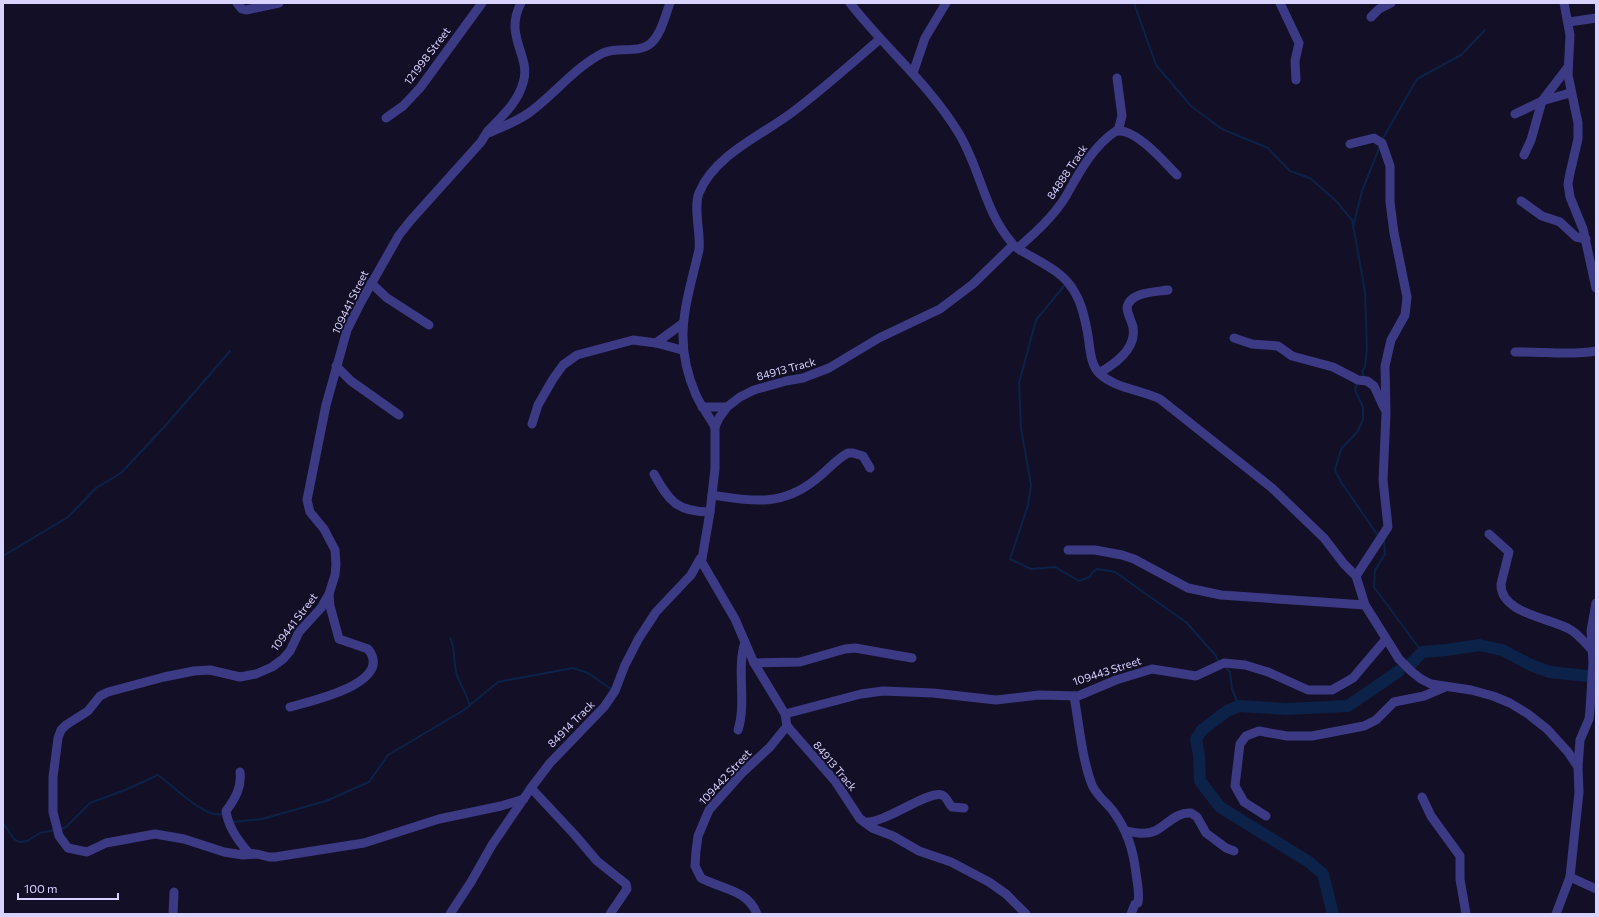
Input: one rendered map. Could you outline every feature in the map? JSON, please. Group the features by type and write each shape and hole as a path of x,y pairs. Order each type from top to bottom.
{"street":[{"path":"237,3 242,9 246,10 279,3"},
{"name":"121998 Street","path":"386,118 403,106 420,88 482,3"},
{"name":"109441 Street","path":"521,3 516,13 514,30 524,69 524,83 516,100 464,162 411,220 371,283 347,330 336,366 307,500 310,512 324,529 334,550 336,564 329,594 321,608 299,632 290,651 283,659 272,667 256,674 240,677 210,670 194,671 164,677 108,692 100,696 88,711 66,725 61,730 58,738 53,777 53,812 59,836 68,848 87,852 106,843 155,834 184,839 224,852 275,857 357,844 439,819 501,806 524,799"},
{"path":"486,134 504,127 533,110 570,77 598,56 611,50 641,48 648,45 658,34 670,3"},
{"path":"850,3 880,39 913,73 936,100 959,133 972,158 989,207 999,226 1015,246 1061,275 1071,286 1082,308 1091,354 1099,373 1109,380 1146,392 1160,399 1195,425 1272,488 1324,538 1344,564 1356,576 1364,605 1399,659 1416,675 1431,684 1471,690 1493,696 1528,714 1559,741 1578,767"},
{"path":"913,73 925,38 946,3"},
{"path":"1280,3 1299,43 1296,61 1296,80"},
{"path":"1370,17 1379,9 1391,3"},
{"path":"1564,3 1569,22 1571,45 1568,67 1570,93 1578,123 1578,140 1568,184 1570,197 1586,239 1596,288"},
{"path":"1569,22 1580,19 1596,18"},
{"path":"715,427 696,396 682,350 682,324 699,250 700,239 697,199 704,185 724,162 740,147 793,112 880,39"},
{"path":"1524,155 1531,140 1542,101 1568,67"},
{"path":"1117,78 1122,116 1118,131 1125,131 1134,136 1178,175"},
{"path":"1515,114 1542,101 1570,93"},
{"name":"84888 Track","path":"1015,246 1053,213 1066,196 1074,179 1099,147 1118,131"},
{"path":"1350,144 1374,138 1382,143 1390,166 1390,202 1394,233 1406,289 1405,315 1391,340 1386,356 1384,378 1386,414 1383,480 1388,527 1356,576"},
{"path":"1522,202 1542,216 1560,222 1576,237 1586,239"},
{"name":"84913 Track","path":"702,556 710,512 715,469 715,427 718,418 727,407 740,397 754,390 786,380 803,378 830,368 879,338 940,309 973,284 1015,246"},
{"path":"371,283 387,298 428,325"},
{"path":"1099,373 1119,360 1128,350 1133,333 1133,327 1127,308 1130,301 1139,296 1168,290"},
{"path":"656,343 682,324"},
{"path":"1234,338 1252,344 1275,345 1292,356 1333,367 1358,380 1367,381 1374,386 1386,414"},
{"path":"532,424 543,394 563,365 572,358 586,352 627,341 639,340 682,350"},
{"path":"1516,352 1557,352 1578,354 1596,351"},
{"path":"336,366 351,381 399,415"},
{"path":"702,407 727,407"},
{"path":"712,495 770,500 791,496 807,486 848,453 863,456 870,468"},
{"path":"654,474 672,502 683,509 694,512 710,512"},
{"path":"1489,534 1509,552 1501,584 1501,590 1506,599 1517,608 1571,630 1594,657"},
{"path":"1068,550 1095,550 1122,555 1134,559 1188,588 1221,595 1364,605"},
{"path":"702,556 735,619 754,663 785,714 787,726"},
{"name":"84914 Track","path":"450,914 471,882 492,845 531,788 550,763 604,707 615,690 625,665 639,638 656,612 691,575 702,556"},
{"path":"290,707 323,698 356,684 369,676 373,670 374,659 368,649 339,639 330,606 329,594"},
{"path":"1556,914 1570,877 1579,792 1578,767 1580,740 1586,722 1589,719 1590,710 1594,657 1591,631 1596,603"},
{"name":"109443 Street","path":"785,714 862,694 883,691 933,693 996,700 1039,695 1074,696 1152,669 1196,676 1220,664 1231,663 1268,672 1308,690 1332,690 1353,678 1386,639"},
{"path":"738,730 742,703 741,656 744,642"},
{"path":"754,663 800,662 845,649 855,648 912,658"},
{"path":"1266,816 1244,802 1235,786 1238,752 1240,744 1246,736 1259,731 1287,736 1312,736 1364,726 1376,720 1394,702 1424,696 1445,687"},
{"path":"1074,696 1086,764 1093,787 1098,796 1110,806 1126,831 1135,862 1139,895 1138,903 1135,904 1131,914"},
{"path":"1586,722 1596,716"},
{"name":"84913 Track","path":"787,726 835,781 864,823 872,828 893,836 919,851 951,862 989,882 1006,894 1026,914"},
{"name":"109442 Street","path":"757,914 750,902 739,893 701,878 695,866 696,851 700,831 709,810 741,774 770,747 787,726"},
{"path":"240,772 240,785 233,802 226,811 230,825 244,847 249,853 256,854"},
{"path":"531,788 597,861 626,884 627,889 610,914"},
{"path":"857,814 864,822 876,821 924,799 939,795 943,796 952,807 964,808"},
{"path":"1422,797 1431,816 1460,856 1460,879 1466,914"},
{"path":"1126,831 1137,834 1150,832 1178,816 1191,813 1197,817 1206,833 1226,848 1234,851"},
{"path":"1570,877 1596,889"},
{"path":"173,914 175,902 174,892"}],"waterway":[{"path":"1134,3 1156,65 1191,106 1222,129 1268,148 1290,171 1310,178 1336,201 1352,220 1365,291 1367,348 1365,367 1362,371 1364,377"},
{"path":"1382,140 1417,79 1461,55 1485,30"},
{"path":"1353,227 1362,191 1380,146"},
{"path":"1064,286 1036,320 1019,383 1021,428 1031,485 1028,505 1010,559 1031,569 1055,567 1079,581 1090,577 1097,569 1115,572 1187,623 1216,656 1218,661"},
{"path":"3,556 68,517 96,488 121,473 166,425 230,351"},
{"path":"1357,384 1355,390 1363,407 1363,420 1357,432 1341,449 1335,470 1341,482 1379,537"},
{"path":"1382,540 1384,542 1385,554 1375,570 1374,587 1422,652"},
{"path":"450,638 453,648 456,673 470,706"},
{"path":"1411,664 1422,652 1479,645 1502,650 1531,665 1550,672 1587,676"},
{"path":"1225,667 1230,672 1232,689 1239,706"},
{"path":"233,822 262,819 326,801 369,782 388,755 464,710 498,682 573,668 588,673 611,689"},
{"path":"1333,914 1323,874 1309,862 1220,807 1200,781 1199,755 1196,739 1202,730 1227,711 1239,706 1286,709 1348,706 1399,671"},
{"path":"61,829 66,827 90,803 125,790 158,775 198,807 207,812 223,814"},
{"path":"3,823 14,839 19,842 27,841 40,833 55,830"}]}
